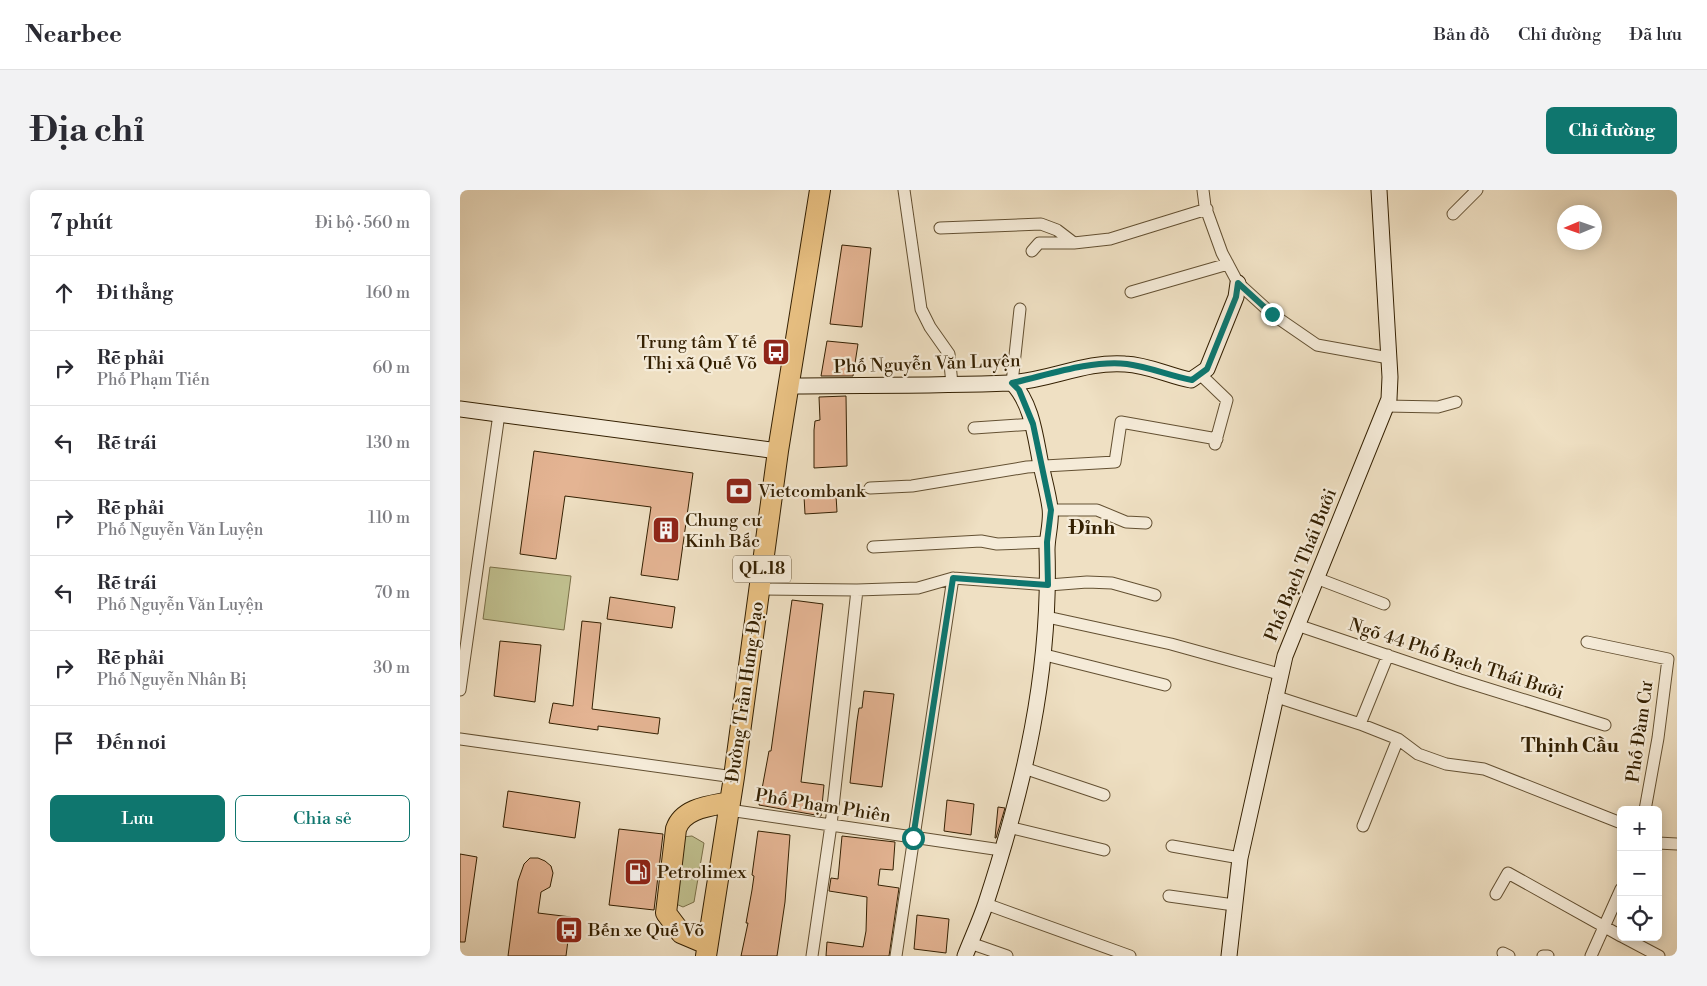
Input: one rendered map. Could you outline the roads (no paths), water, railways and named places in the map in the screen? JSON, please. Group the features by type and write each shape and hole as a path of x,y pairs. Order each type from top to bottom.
{"highway":[{"name":"Đường Trần Hưng Đạo","path":"706,950 734,777 778,451 820,190"},
{"path":"706,950 681,933 666,913 676,829 688,813 729,806"}],"street":[{"path":"904,190 921,309 930,327 949,354 952,384"},
{"path":"1203,190 1207,209 1228,264 1238,283 1272,314 1317,345 1389,358"},
{"name":"Phố Bạch Thái Bưởi","path":"1229,956 1240,858 1280,674 1297,625 1386,406 1390,377 1379,190"},
{"path":"1453,214 1477,190"},
{"path":"1032,251 1039,243 1074,243 1110,239 1207,209"},
{"path":"940,228 1041,224 1057,230 1074,243"},
{"path":"1131,292 1228,264"},
{"path":"870,488 912,486 1041,466 1115,462 1121,422 1216,442 1227,400 1201,375 1207,369 1236,297 1238,283"},
{"path":"1008,956 968,950 986,904 1024,768 1035,720 1045,655 1048,617 1047,542 1051,510 1033,424 1019,390 1012,383 1020,309"},
{"name":"Phố Nguyễn Văn Luyện","path":"789,386 1012,383 1104,364 1125,364 1160,370 1192,380 1201,375"},
{"path":"1386,406 1438,407 1456,402"},
{"path":"460,409 778,451"},
{"path":"460,690 499,414"},
{"path":"974,428 1033,424"},
{"path":"1051,510 1094,510 1126,522 1146,523"},
{"path":"873,547 982,541 997,544 1047,542"},
{"path":"759,590 918,588 953,578 1048,585 1087,582 1112,583 1155,595"},
{"path":"896,956 953,578"},
{"path":"1316,578 1384,604"},
{"path":"812,956 831,824 856,590"},
{"path":"1048,617 1171,644 1280,674"},
{"name":"Ngõ 44 Phố Bạch Thái Bưởi","path":"1297,625 1460,680 1605,725"},
{"name":"Phố Đàm Cư","path":"1587,642 1668,659 1647,806"},
{"path":"1045,655 1165,685"},
{"path":"1360,724 1388,655"},
{"path":"1274,696 1360,724 1398,739 1418,754 1446,764 1484,769 1617,821"},
{"path":"460,739 734,777"},
{"path":"1363,826 1398,739"},
{"path":"1024,768 1104,795"},
{"name":"Phố Phạm Phiên","path":"729,806 913,838 1002,850"},
{"path":"1008,828 1104,850"},
{"path":"1662,843 1677,844"},
{"path":"1172,846 1240,858"},
{"path":"1496,894 1508,873 1617,934"},
{"path":"1169,896 1234,905"},
{"path":"1591,956 1618,896"},
{"path":"986,904 1130,956"},
{"path":"1629,941 1656,956"},
{"path":"1543,956 1548,956"}],"place":[{"name":"Trung tâm Y tế Thị xã Quế Võ","path":"776,352"},
{"name":"Vietcombank","path":"739,491"},
{"name":"Chung cư Kinh Bắc","path":"666,530"},
{"name":"Petrolimex","path":"638,872"},
{"name":"Bến xe Quế Võ","path":"569,930"}],"district":[{"name":"Đỉnh","path":"1092,528"},
{"name":"Thịnh Cầu","path":"1570,746"}]}
